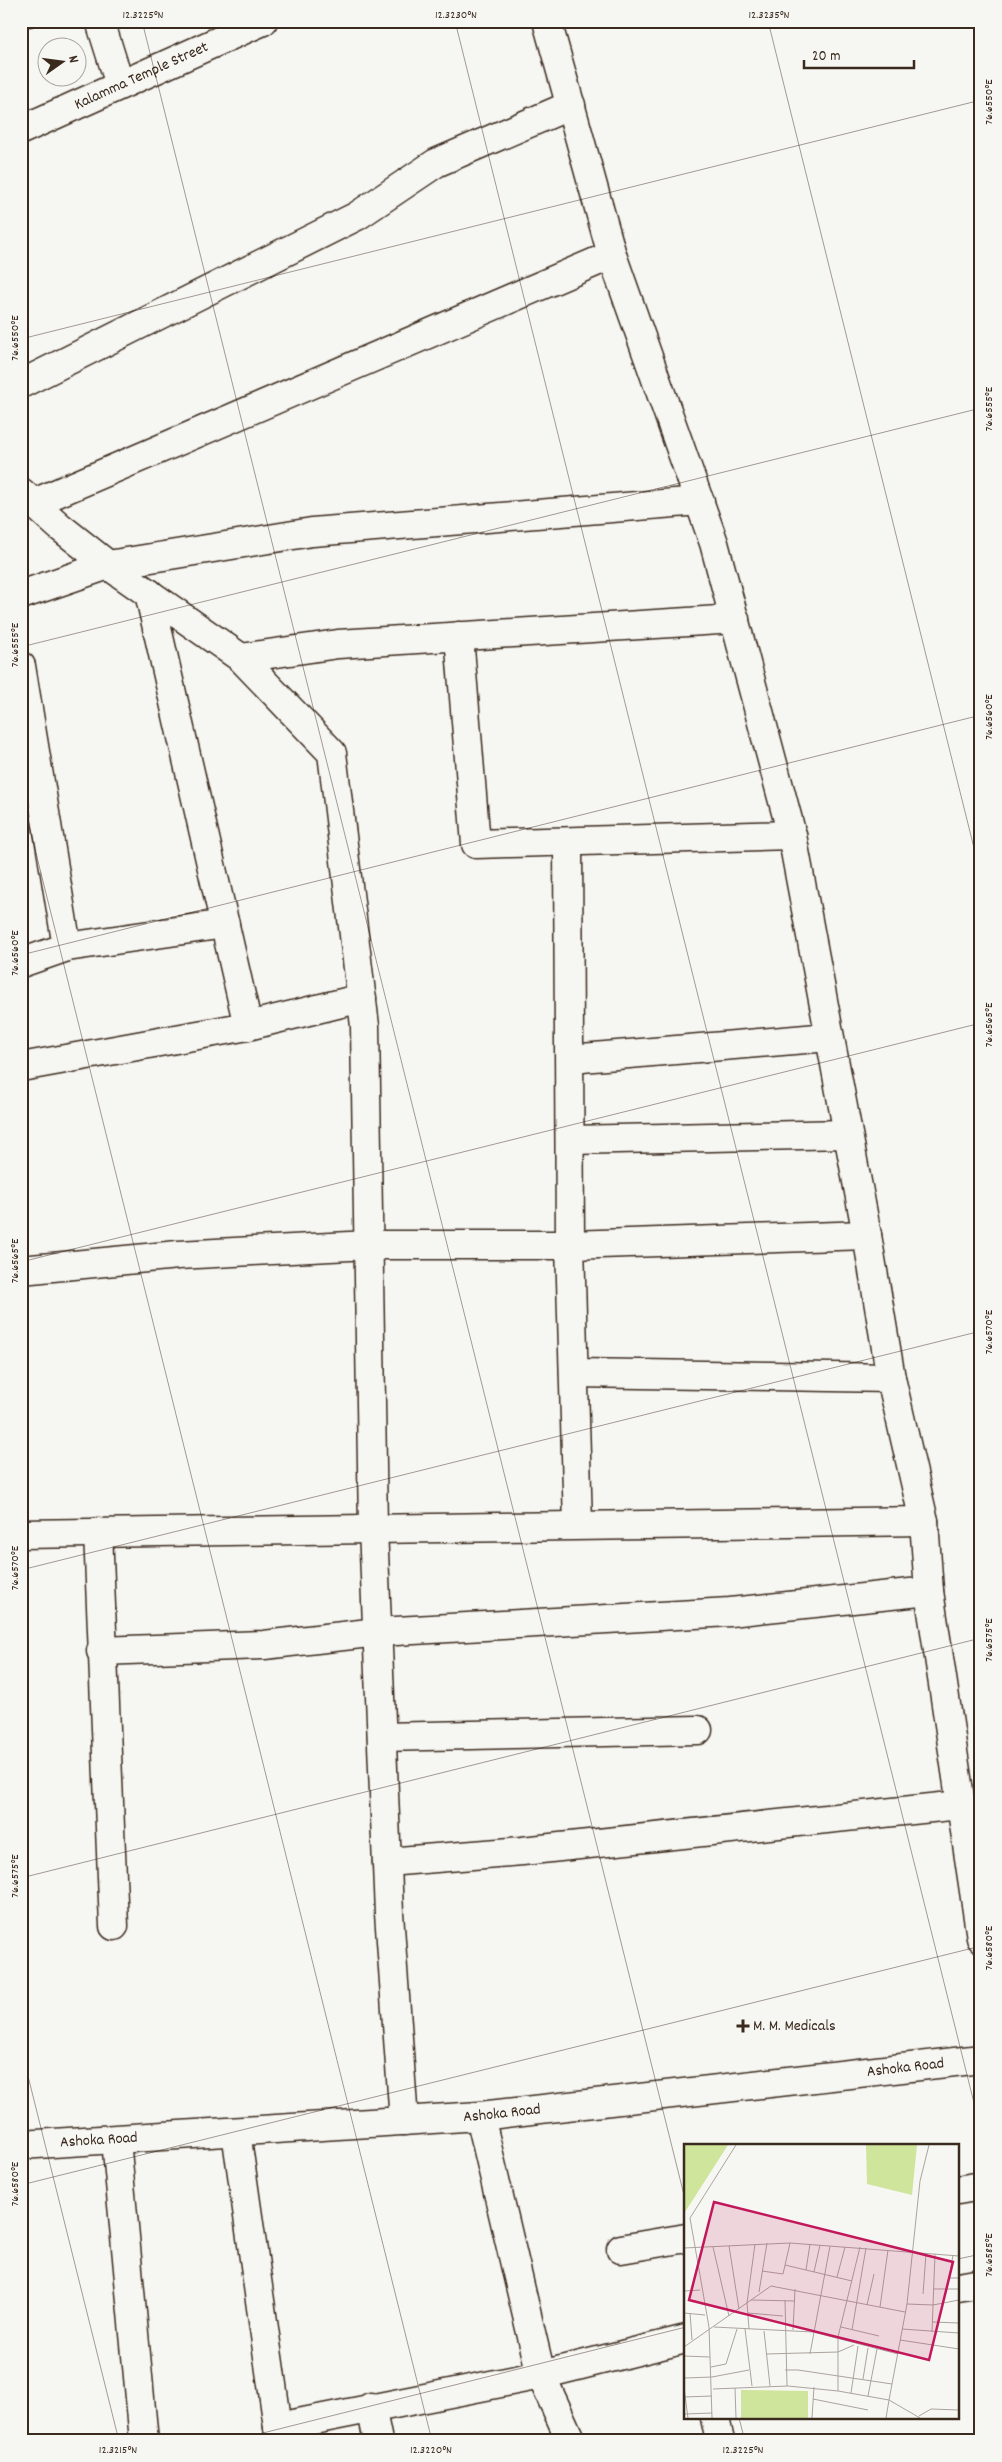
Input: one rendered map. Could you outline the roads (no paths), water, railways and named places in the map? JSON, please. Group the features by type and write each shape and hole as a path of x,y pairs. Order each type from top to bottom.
{"street":[{"path":"100,21 120,85"},
{"name":"Kalamma Temple Street","path":"21,130 263,21"},
{"path":"547,21 612,255 714,543 792,835 867,1235 891,1378 924,1521 929,1591 981,1938"},
{"path":"21,384 357,216 436,163 571,105"},
{"path":"404,2121 387,1862 373,1528 365,1026 332,753 241,658 108,566 28,498 612,255"},
{"path":"21,596 108,566 312,532 700,501"},
{"path":"148,593 248,1026"},
{"path":"241,658 338,644 735,619"},
{"path":"459,636 476,844 792,835"},
{"path":"21,666 66,947"},
{"path":"568,842 570,1245 578,1525"},
{"path":"21,963 66,947 225,924"},
{"path":"21,1067 248,1026 362,998"},
{"path":"570,1059 830,1037"},
{"path":"570,1140 847,1134"},
{"path":"21,1270 178,1255 369,1245 570,1245 867,1235"},
{"path":"574,1373 891,1378"},
{"path":"21,1534 924,1521"},
{"path":"98,1532 101,1651 114,1926"},
{"path":"101,1651 264,1645 378,1632 730,1612 929,1591"},
{"path":"382,1737 698,1730"},
{"path":"387,1862 522,1851 960,1805"},
{"name":"Ashoka Road","path":"21,2144 116,2140 480,2116 981,2059"},
{"path":"480,2116 541,2375 571,2441"},
{"path":"236,2132 279,2434 370,2407 541,2375 684,2339"},
{"path":"116,2140 144,2441"},
{"path":"960,2190 981,2186"},
{"path":"621,2249 684,2238"},
{"path":"960,2287 981,2283"},
{"path":"370,2407 378,2441"},
{"path":"715,2420 720,2441"}],"place":[{"name":"M. M. Medicals","path":"743,2026"}]}
